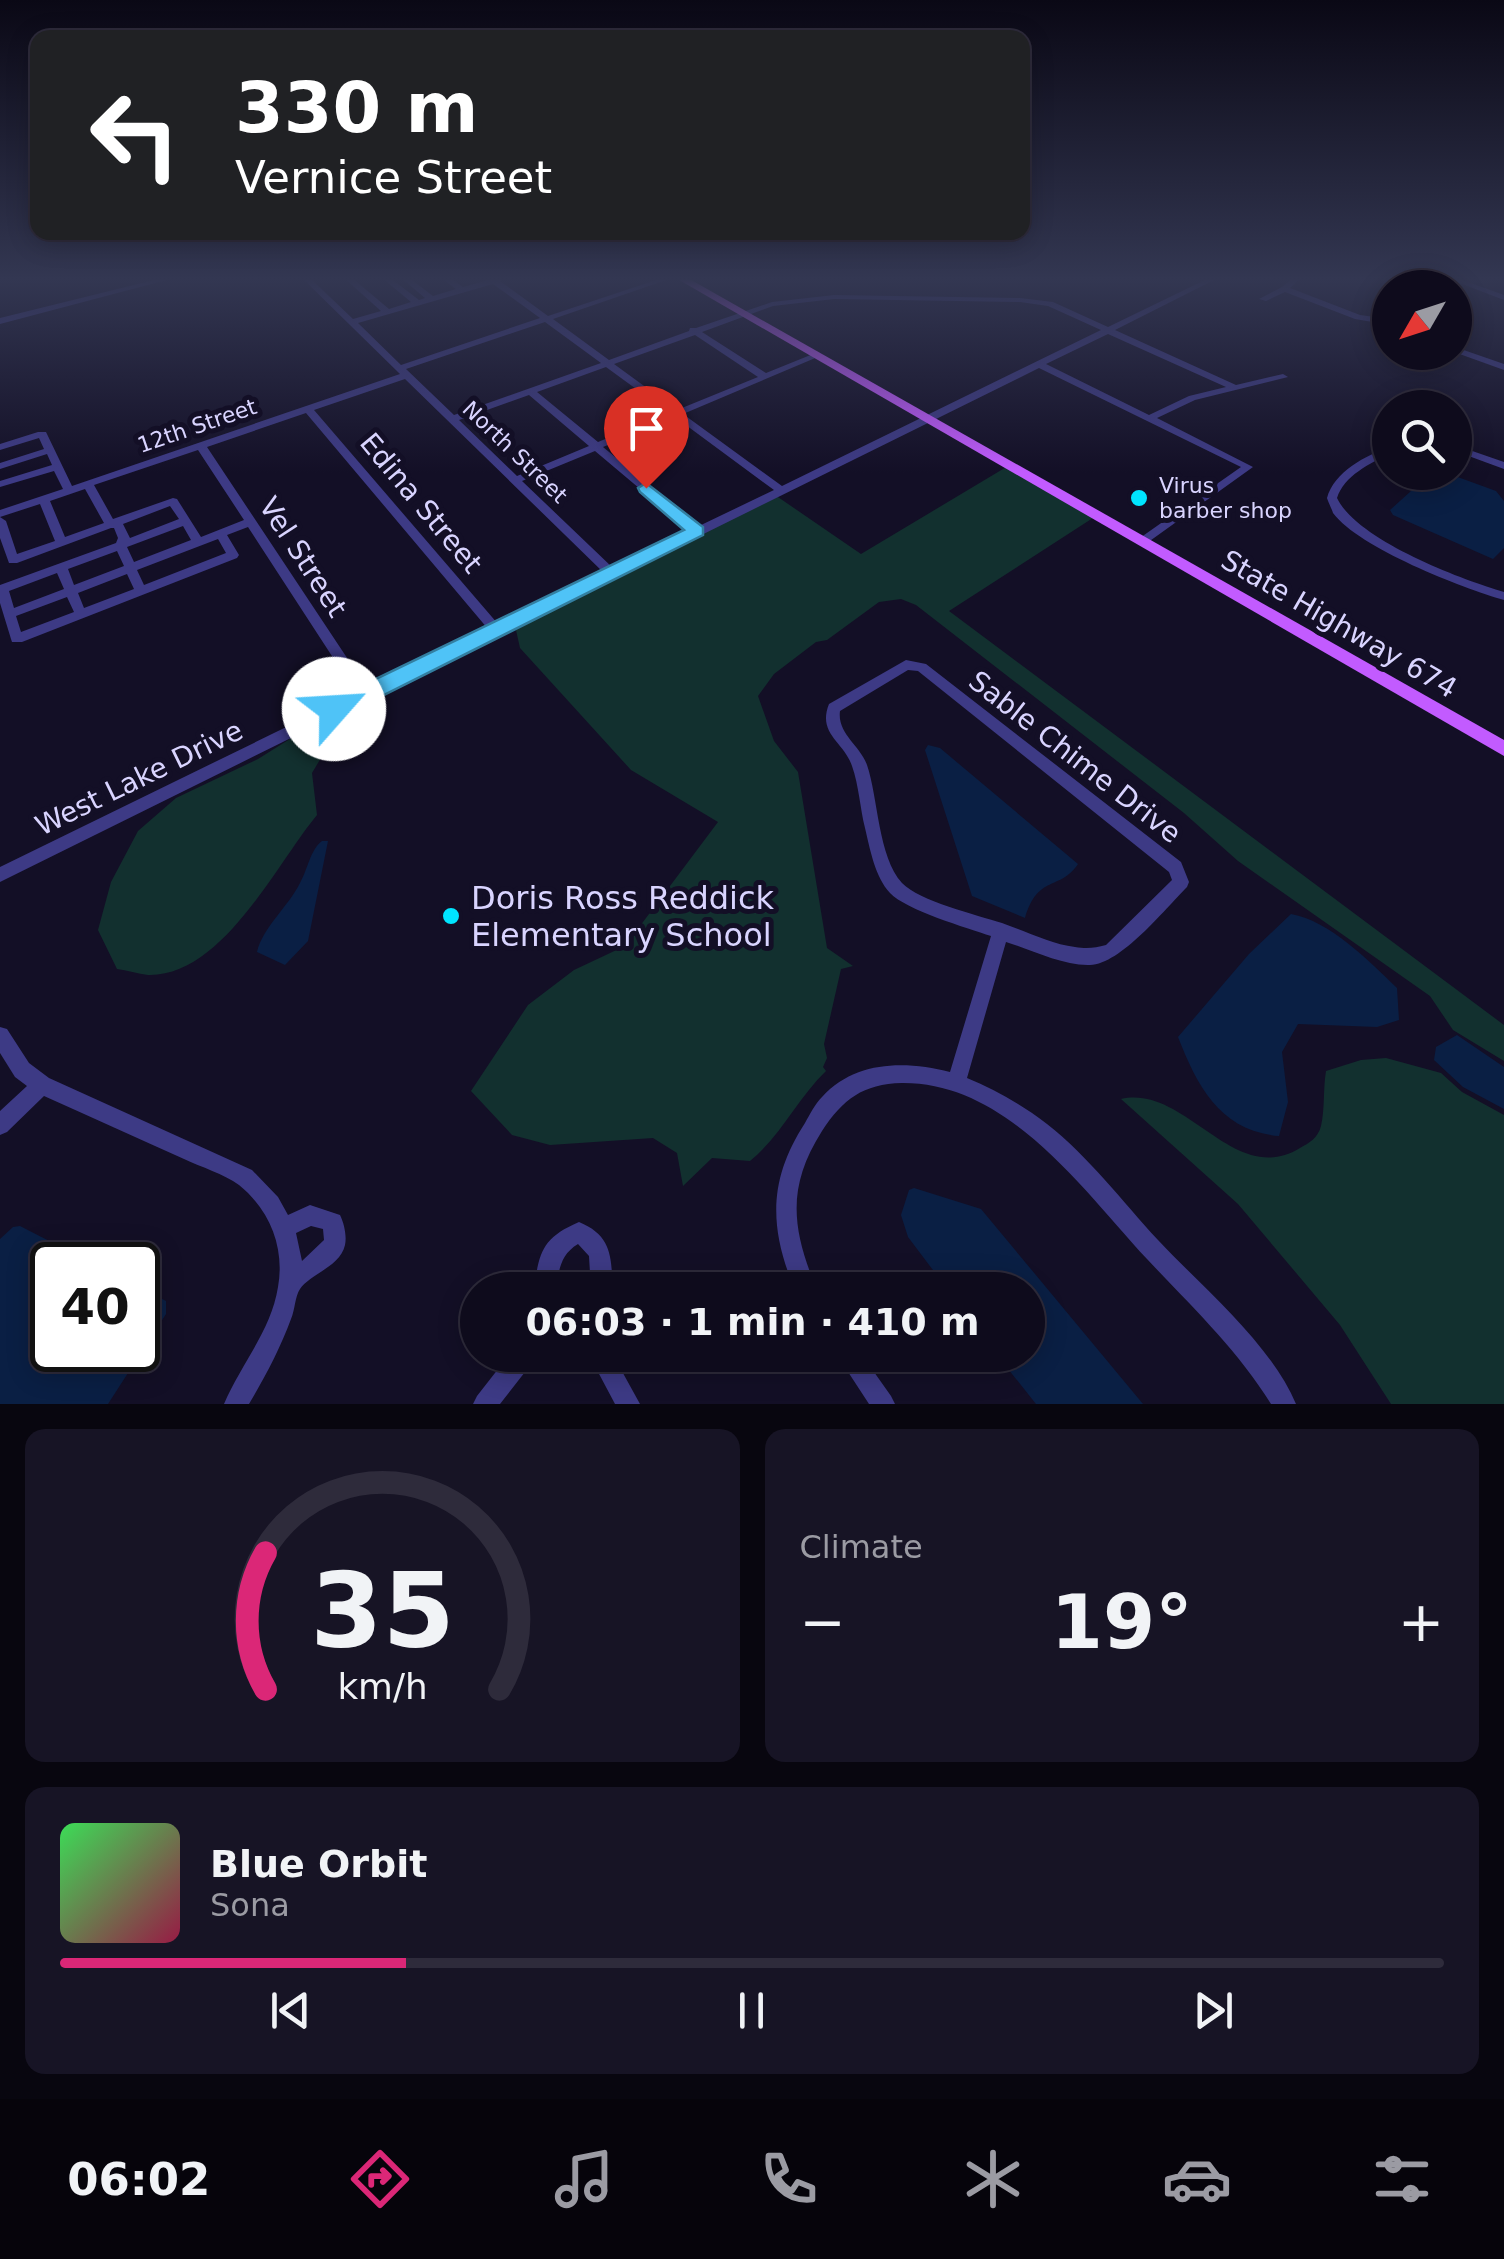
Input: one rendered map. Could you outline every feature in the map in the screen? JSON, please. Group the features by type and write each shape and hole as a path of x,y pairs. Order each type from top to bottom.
{"main road":[{"name":"State Highway 674","path":"792,343 1504,748"}],"street":[{"name":"North Street","path":"374,343 611,573"},
{"name":"12th Street","path":"45,502 68,487 90,487 482,343"},
{"path":"579,343 780,490"},
{"path":"452,419 660,343"},
{"path":"712,343 765,377"},
{"name":"West Lake Drive","path":"0,875 1086,343"},
{"path":"1136,343 1233,386"},
{"path":"515,480 816,356"},
{"path":"1472,356 1504,367"},
{"path":"1040,365 1248,467 1144,540"},
{"path":"1150,418 1192,398 1283,377"},
{"path":"530,391 697,531"},
{"name":"Edina Street","path":"308,409 495,630"},
{"path":"0,447 42,434 68,487 3,512"},
{"name":"Vel Street","path":"200,446 364,694"},
{"path":"0,466 50,450"},
{"path":"1472,454 1504,466"},
{"path":"1372,458 1335,487 1330,508 1370,537 1468,585 1504,596"},
{"path":"58,466 1,482 13,560 173,501 198,542"},
{"path":"3,512 90,487 110,524"},
{"path":"45,502 61,542"},
{"path":"185,521 2,589 18,639 233,555 220,533"},
{"path":"10,614 250,522"},
{"path":"110,524 118,525 124,538 120,545"},
{"path":"120,545 141,591"},
{"path":"61,567 81,615"},
{"name":"Sable Chime Drive","path":"906,665 921,667 1160,855 1174,867 1181,882 1110,950 1093,957 1071,955 1002,930 920,904 895,888 885,870 859,763 853,749 830,723 834,708 906,665"},
{"path":"956,1084 1002,930"},
{"path":"0,1036 22,1070 42,1084 245,1177 272,1200 287,1227 289,1283 274,1338 236,1404"},
{"path":"801,1272 790,1230 789,1178 816,1118 851,1082 876,1074 900,1070 956,1084 1022,1118 1044,1134 1248,1351 1284,1404"},
{"path":"0,1125 42,1084"},
{"path":"287,1227 310,1216 333,1222 335,1244 321,1260 289,1283"},
{"path":"547,1272 555,1246 579,1233 591,1238 600,1250 601,1272"},
{"path":"485,1404 510,1372"},
{"path":"610,1372 628,1404"},
{"path":"860,1372 883,1404"}],"green space":[{"path":"1008,466 1096,516 949,611 1504,1025 1504,1061 1453,1030 1430,996 1238,861 1184,813 916,605 901,599 879,602 827,640 816,642 774,674 758,696 774,741 798,772 827,948 853,966 841,969 824,1044 826,1071 750,1161 712,1158 683,1186 677,1153 653,1138 550,1145 512,1135 471,1091 528,1005 574,970 625,946 718,822 631,770 520,648 516,630 617,573 775,495 861,554"},
{"path":"317,722 333,738 312,773 317,815 245,914 200,958 175,971 148,975 117,969 98,930 111,882 138,831 176,798 258,759"},
{"path":"1386,1058 1441,1073 1462,1092 1504,1115 1504,1404 1391,1404 1340,1325 1238,1204 1121,1099 1145,1098 1167,1106 1231,1147 1253,1156 1276,1157 1300,1148 1318,1134 1326,1071 1361,1060"}],"water":[{"path":"1472,482 1496,491 1504,501 1504,548 1493,559 1393,515 1390,510 1412,490 1472,490"},
{"path":"928,745 940,748 1078,864 1036,895 1025,918 972,896 925,750"},
{"path":"322,841 328,841 308,941 285,965 257,952"},
{"path":"1291,914 1334,933 1397,988 1399,1020 1377,1027 1298,1024 1282,1052 1288,1102 1279,1136 1242,1126 1214,1104 1178,1037 1249,954"},
{"path":"1457,1035 1504,1067 1504,1109 1463,1087 1434,1060 1436,1047"},
{"path":"914,1188 981,1209 1033,1272 934,1272 908,1237 901,1215 909,1190"},
{"path":"20,1226 51,1242 30,1242 30,1372 129,1372 108,1404 0,1404 0,1239"},
{"path":"1045,1286 1143,1404 1036,1404 1011,1372 1045,1372"},
{"path":"160,1298 166,1301 166,1314 160,1323"}],"place":[{"name":"Virus barber shop","path":"1139,498"},
{"name":"Doris Ross Reddick Elementary School","path":"451,916"}],"route":[{"path":"334,709 697,531 646,488"}]}
